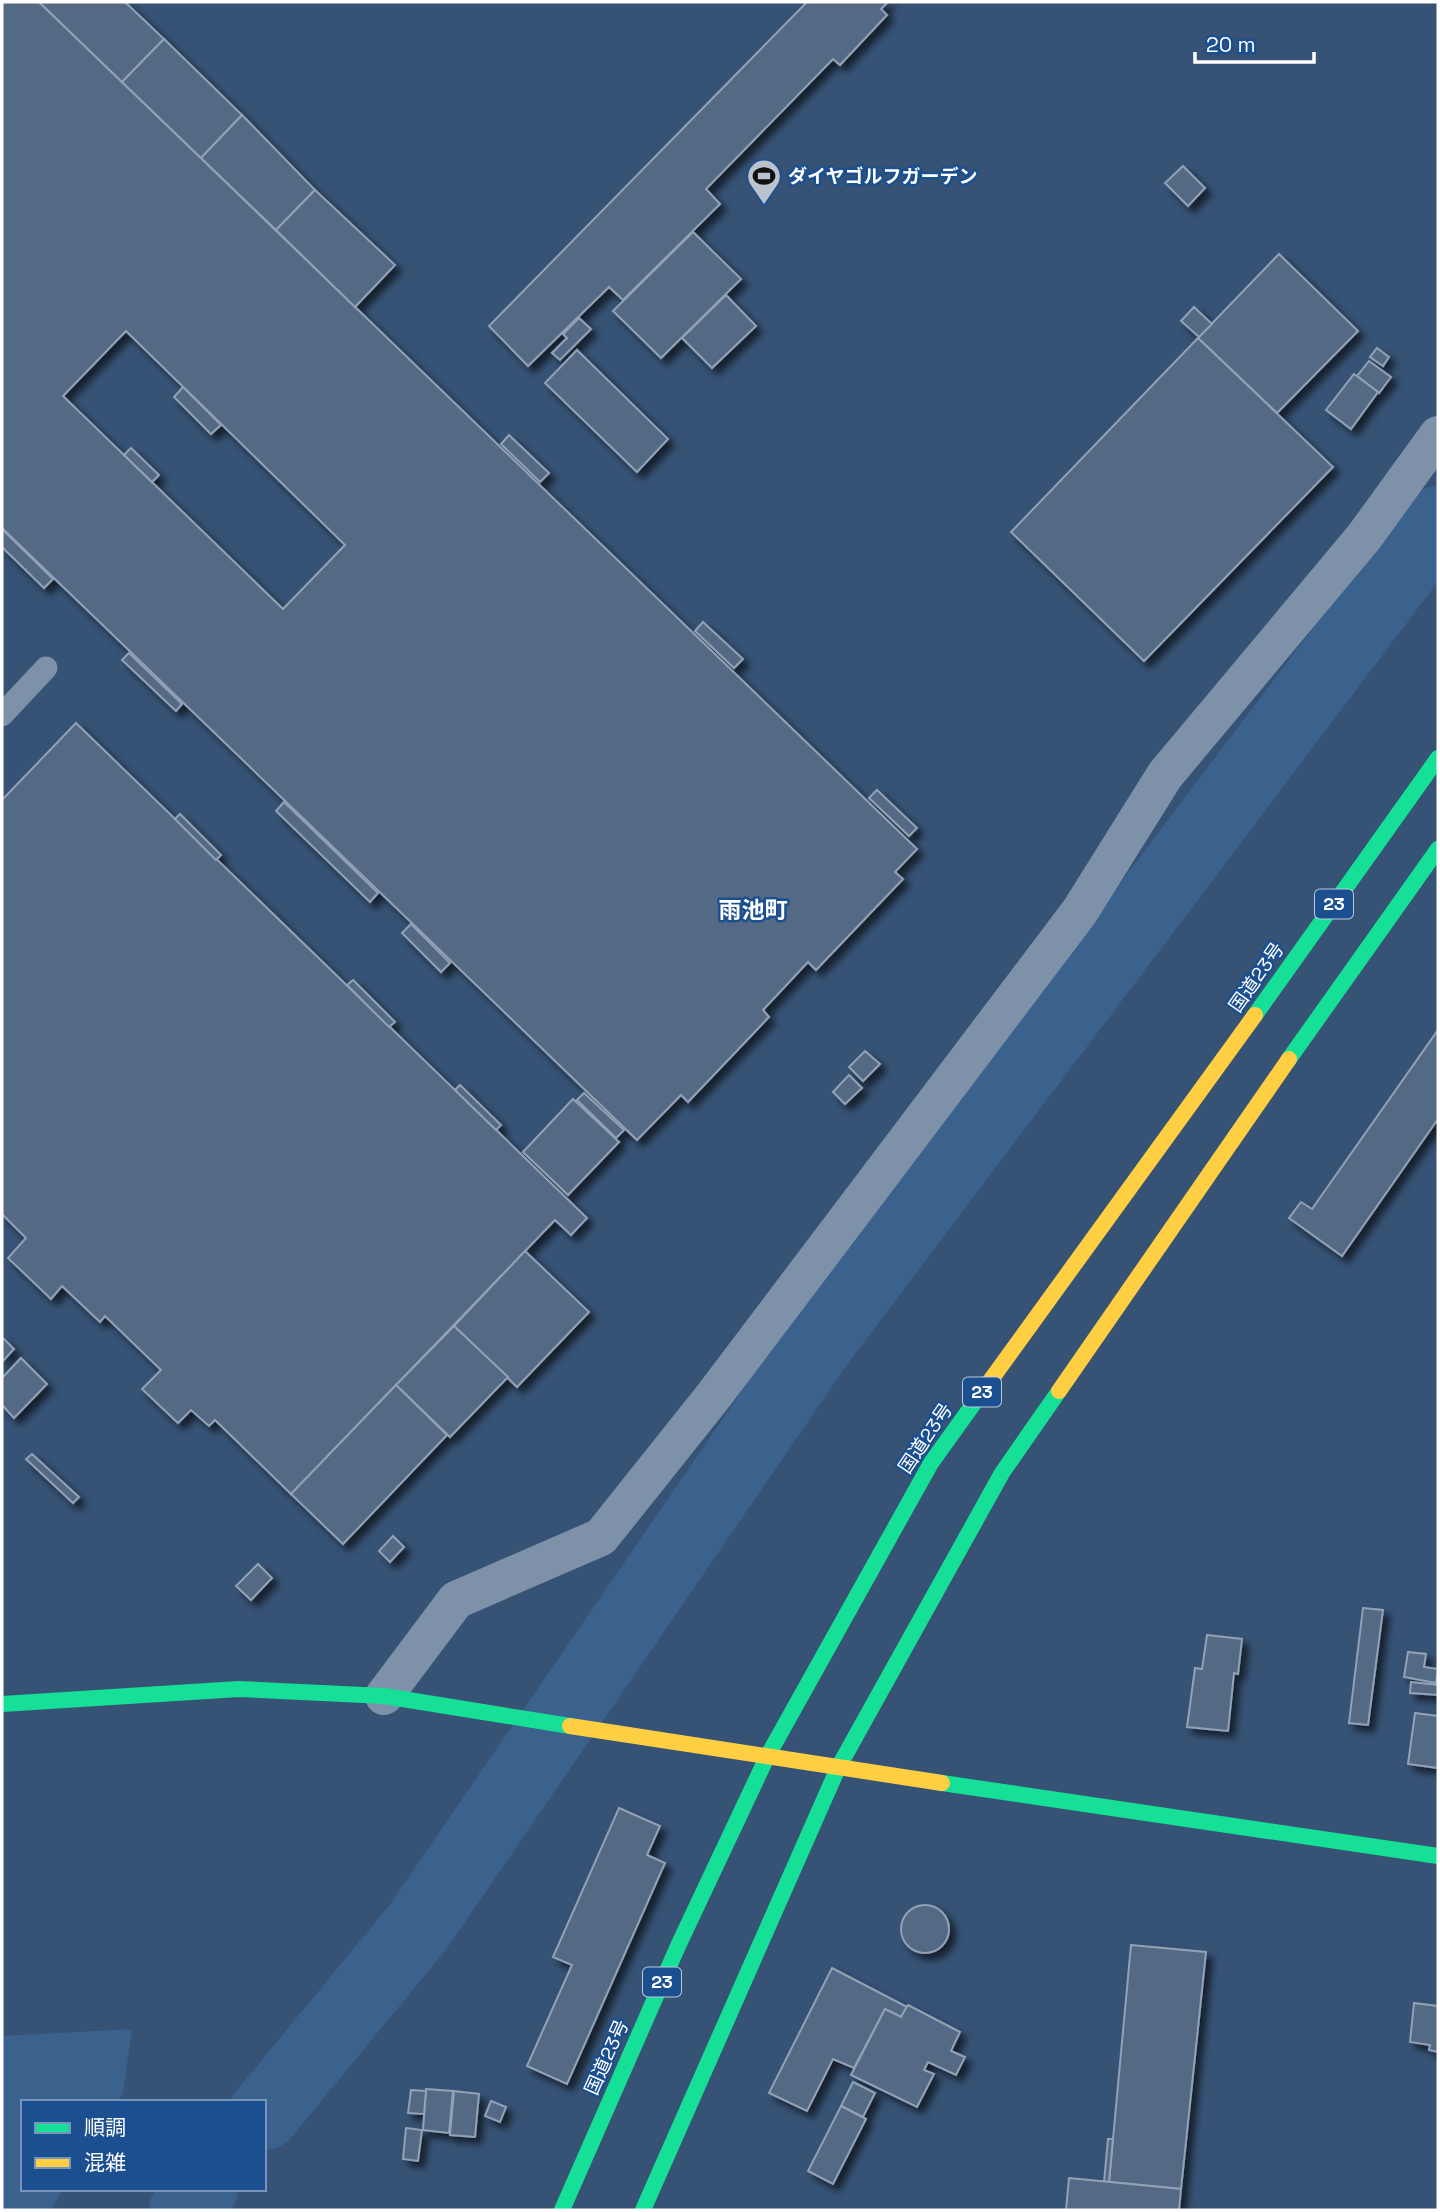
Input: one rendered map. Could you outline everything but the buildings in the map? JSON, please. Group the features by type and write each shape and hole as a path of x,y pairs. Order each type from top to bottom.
{"main road":[{"name":"国道23号","path":"562,2210 678,1946 767,1757 931,1462 1438,758"},
{"path":"643,2210 838,1768 1002,1473 1438,849"},
{"path":"2,1704 239,1689 384,1696 838,1768 1438,1856"}],"street":[{"path":"384,1696 456,1600 601,1537 716,1394 1080,911 1165,775 1364,537 1438,435"}],"lane":[{"path":"2,715 46,668"}],"water":[{"path":"132,2029 123,2093 119,2100 21,2100 21,2191 62,2191 51,2210 2,2210 2,2036"}],"waterway":[{"path":"266,2112 418,1927 819,1342 1438,522"},
{"path":"185,2210 200,2191"}],"traffic: fast":[{"path":"1255,1015 1438,758"},
{"path":"1289,1059 1438,849"},
{"path":"643,2210 838,1768 1002,1473 1059,1391"},
{"path":"562,2210 678,1946 767,1757 931,1463 982,1392"},
{"path":"2,1704 239,1689 384,1696 570,1726"},
{"path":"942,1783 1438,1856"}],"traffic: slow":[{"path":"982,1392 1255,1015"},
{"path":"1059,1391 1289,1059"},
{"path":"570,1726 942,1783"}],"place":[{"name":"ダイヤゴルフガーデン","path":"764,206"}],"district":[{"name":"雨池町","path":"753,910"}]}
